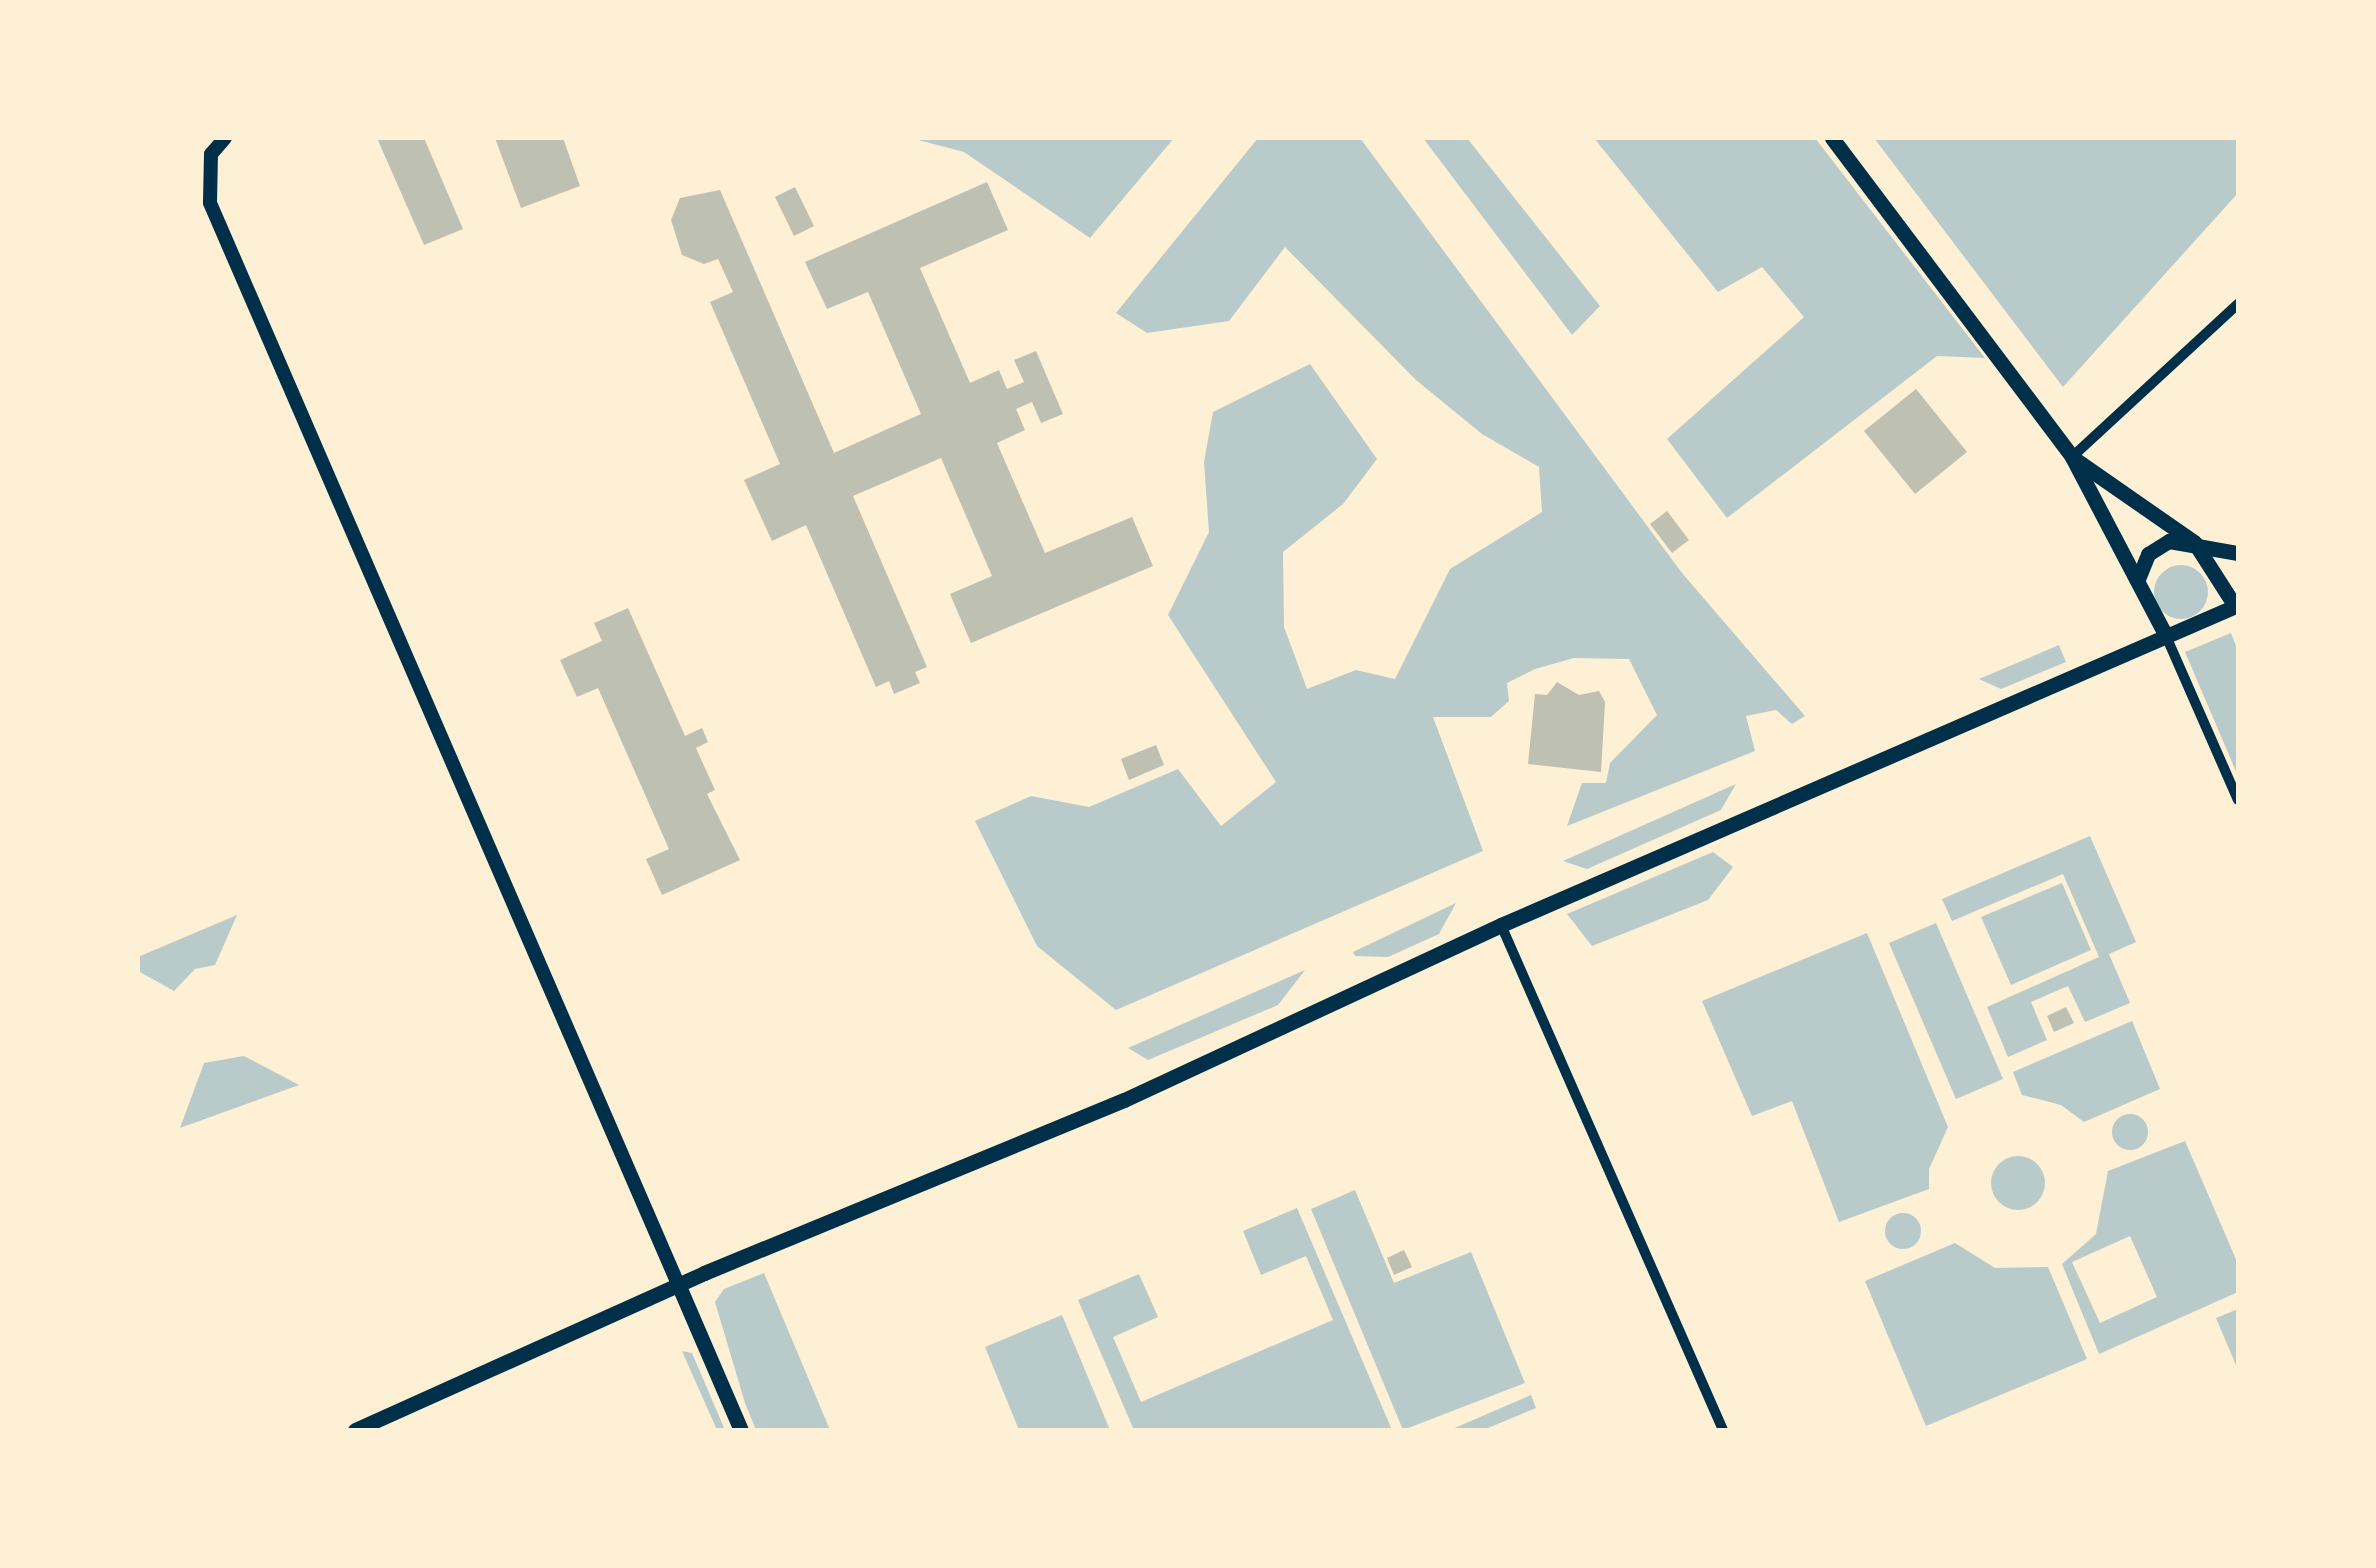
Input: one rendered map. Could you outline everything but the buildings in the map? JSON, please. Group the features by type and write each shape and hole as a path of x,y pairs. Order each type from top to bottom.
{"main road":[{"path":"1832,138 2072,457 2166,636"},
{"path":"355,1430 678,1284 1139,1094 1502,925 2237,608 2194,542 2072,457"},
{"path":"2138,579 2153,549 2178,539 2238,554"},
{"path":"678,1284 740,1430"}],"street":[{"path":"225,138 211,154 206,181 210,204 678,1284"},
{"path":"2072,457 2238,304"},
{"path":"2166,636 2238,800"},
{"path":"1502,925 1722,1430"}],"shaded area":[{"path":"911,138 1174,138 1090,238 964,152"},
{"path":"1258,138 1360,138 1682,573 1805,716 1792,724 1776,710 1746,716 1755,751 1567,826 1582,783 1606,783 1610,763 1657,715 1629,659 1574,658 1535,669 1507,683 1509,701 1491,717 1433,717 1483,851 1116,1010 1037,946 975,821 1031,796 1089,807 1178,769 1221,826 1276,782 1168,615 1209,532 1204,462 1213,412 1310,364 1377,459 1343,504 1283,552 1284,627 1307,689 1356,670 1395,679 1450,569 1542,512 1539,467 1482,434 1416,380 1285,247 1229,321 1147,333 1116,313"},
{"path":"1423,138 1467,138 1600,306 1572,335"},
{"path":"1594,138 1815,138 1985,358 1937,356 1727,518 1667,439 1804,317 1762,267 1718,292"},
{"path":"1874,138 2238,138 2238,193 2063,387"},
{"path":"2181,565 2200,573 2208,592 2200,611 2181,619 2162,611 2154,592 2162,573"},
{"path":"2231,633 2238,651 2238,776 2185,652"},
{"path":"2059,645 2066,662 2001,689 1979,679"},
{"path":"1736,784 1721,810 1587,869 1563,861"},
{"path":"2090,836 2136,942 2109,954 2130,1003 2085,1022 2068,986 2031,1002 2047,1040 2008,1057 1987,1007 2099,957 2063,874 1952,921 1942,899"},
{"path":"1713,852 1733,867 1708,900 1592,946 1567,914"},
{"path":"2062,883 2091,950 2011,985 1981,917"},
{"path":"1456,903 1439,934 1388,957 1355,956 1353,952"},
{"path":"237,915 215,965 195,969 174,991 138,971 138,957"},
{"path":"1936,923 2003,1079 1956,1099 1889,943"},
{"path":"1867,933 1948,1127 1929,1169 1929,1189 1839,1222 1792,1101 1752,1116 1702,1001"},
{"path":"1305,970 1278,1005 1148,1060 1128,1048"},
{"path":"2132,1021 2160,1089 2084,1122 2061,1105 2022,1095 2013,1072"},
{"path":"244,1056 299,1085 180,1128 204,1063"},
{"path":"2130,1114 2143,1119 2148,1132 2143,1145 2130,1150 2117,1145 2112,1132 2117,1119"},
{"path":"2185,1141 2238,1264 2238,1292 2099,1354 2062,1264 2096,1234 2108,1171","holes":["2130,1236 2157,1297 2100,1323 2072,1262"]},
{"path":"2018,1156 2037,1164 2045,1183 2037,1202 2018,1210 1999,1202 1991,1183 1999,1164"},
{"path":"1355,1190 1394,1283 1471,1252 1525,1383 1403,1430 1311,1209"},
{"path":"1297,1208 1392,1430 1134,1430 1078,1300 1139,1274 1158,1317 1113,1337 1141,1402 1333,1320 1306,1256 1261,1275 1243,1231"},
{"path":"1903,1213 1916,1218 1921,1231 1916,1244 1903,1249 1890,1244 1885,1231 1890,1218"},
{"path":"1955,1243 1995,1268 2048,1267 2087,1359 1926,1426 1865,1281"},
{"path":"764,1273 830,1430 756,1430 715,1302 724,1289"},
{"path":"2238,1309 2238,1370 2216,1318"},
{"path":"1062,1315 1110,1430 1019,1430 985,1347"},
{"path":"682,1351 692,1353 725,1430 717,1430"},
{"path":"1531,1395 1536,1408 1483,1430 1450,1430"}]}
